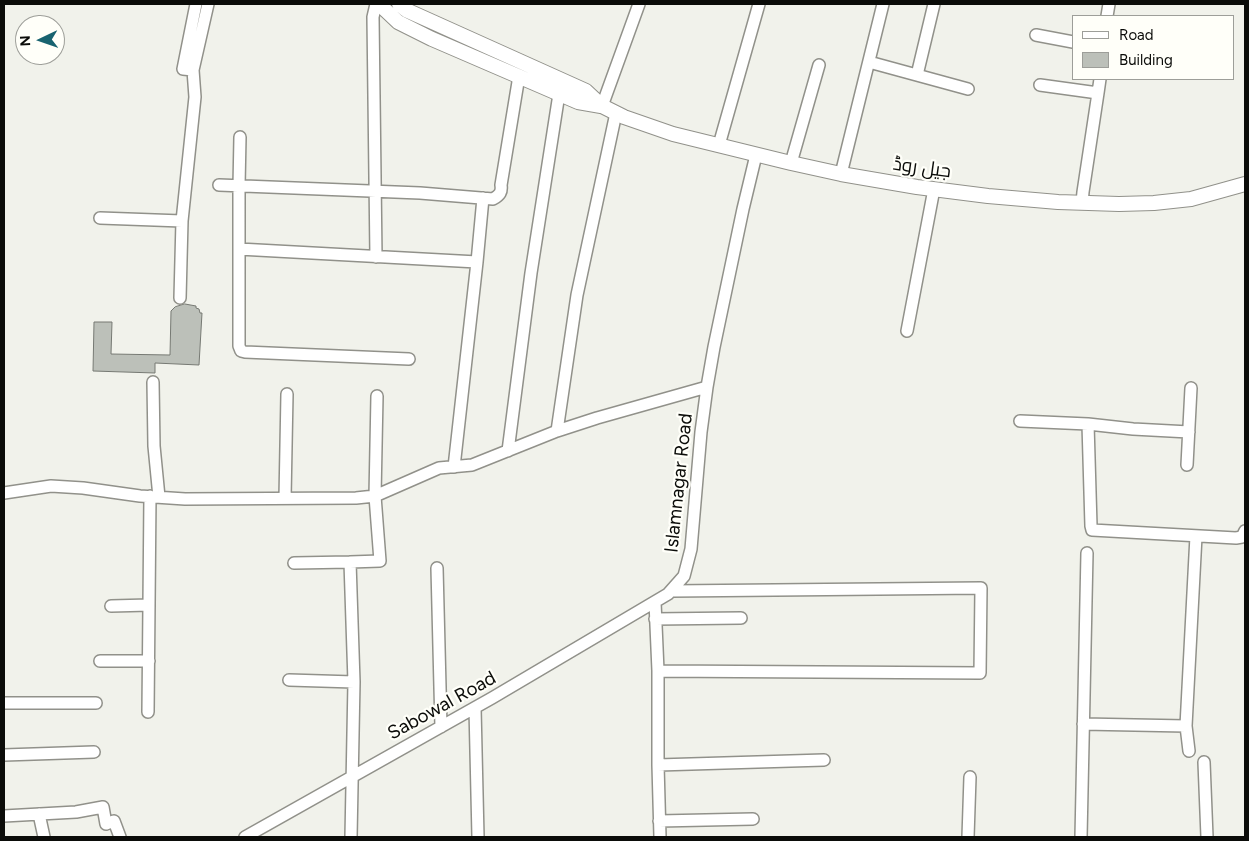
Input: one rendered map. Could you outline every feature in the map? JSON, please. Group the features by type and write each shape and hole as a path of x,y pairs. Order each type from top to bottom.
{"main road":[{"path":"377,4 398,22 432,39 578,102 602,106"},
{"path":"399,4 406,10 586,91 602,106"},
{"name":"جیل روڈ","path":"602,106 624,117 673,134 756,155 842,174 988,196 1082,203 1154,203 1191,199 1245,184"}],"street":[{"path":"193,70 183,69 196,4"},
{"path":"180,298 182,221 194,97 193,70 208,4"},
{"path":"376,257 373,17 377,4"},
{"path":"602,106 638,4"},
{"path":"719,145 759,4"},
{"path":"842,174 882,4"},
{"path":"916,75 934,4"},
{"path":"1036,35 1072,42"},
{"path":"869,62 968,89"},
{"path":"791,163 818,65"},
{"path":"219,185 420,193 494,199 500,195 501,191 519,76"},
{"path":"1082,203 1100,80"},
{"path":"1040,85 1098,93"},
{"path":"508,451 531,273 560,94"},
{"path":"557,431 577,294 616,113"},
{"path":"240,137 239,346 241,351 409,359"},
{"name":"Islamnagar Road","path":"655,602 672,591 684,576 691,549 701,432 716,338 742,209 756,155"},
{"path":"907,331 934,189"},
{"path":"454,467 478,262 483,198"},
{"path":"100,218 182,221"},
{"path":"239,249 478,262"},
{"path":"148,712 149,606 154,497 153,382"},
{"path":"4,493 51,486 154,497 185,498 356,498 375,496 439,468 472,465 557,431 708,387"},
{"path":"1187,465 1191,388"},
{"path":"285,498 287,394"},
{"path":"294,563 380,561 375,496 377,396"},
{"path":"1020,421 1189,432"},
{"path":"1088,424 1092,530 1236,538 1242,537 1245,531"},
{"path":"1189,751 1186,726 1196,536"},
{"path":"1081,837 1087,553"},
{"path":"350,562 354,682 351,837"},
{"path":"437,568 441,727"},
{"path":"658,671 980,673 981,588 672,591"},
{"path":"655,602 658,671 660,837"},
{"name":"Sabowal Road","path":"245,837 441,727 655,602"},
{"path":"111,606 149,606"},
{"path":"655,619 741,618"},
{"path":"100,661 149,661"},
{"path":"289,680 354,682"},
{"path":"4,703 96,703"},
{"path":"474,708 478,837"},
{"path":"1083,724 1186,726"},
{"path":"4,755 94,752"},
{"path":"658,766 824,760"},
{"path":"1204,762 1207,837"},
{"path":"968,837 970,777"},
{"path":"4,816 76,812 103,807 106,824 114,821 120,837"},
{"path":"39,814 44,837"},
{"path":"659,821 752,818"}],"building":[{"path":"185,304 196,306 200,313 202,313 199,365 155,363 155,373 93,371 94,322 112,322 111,354 170,355 171,311 175,307"}]}
